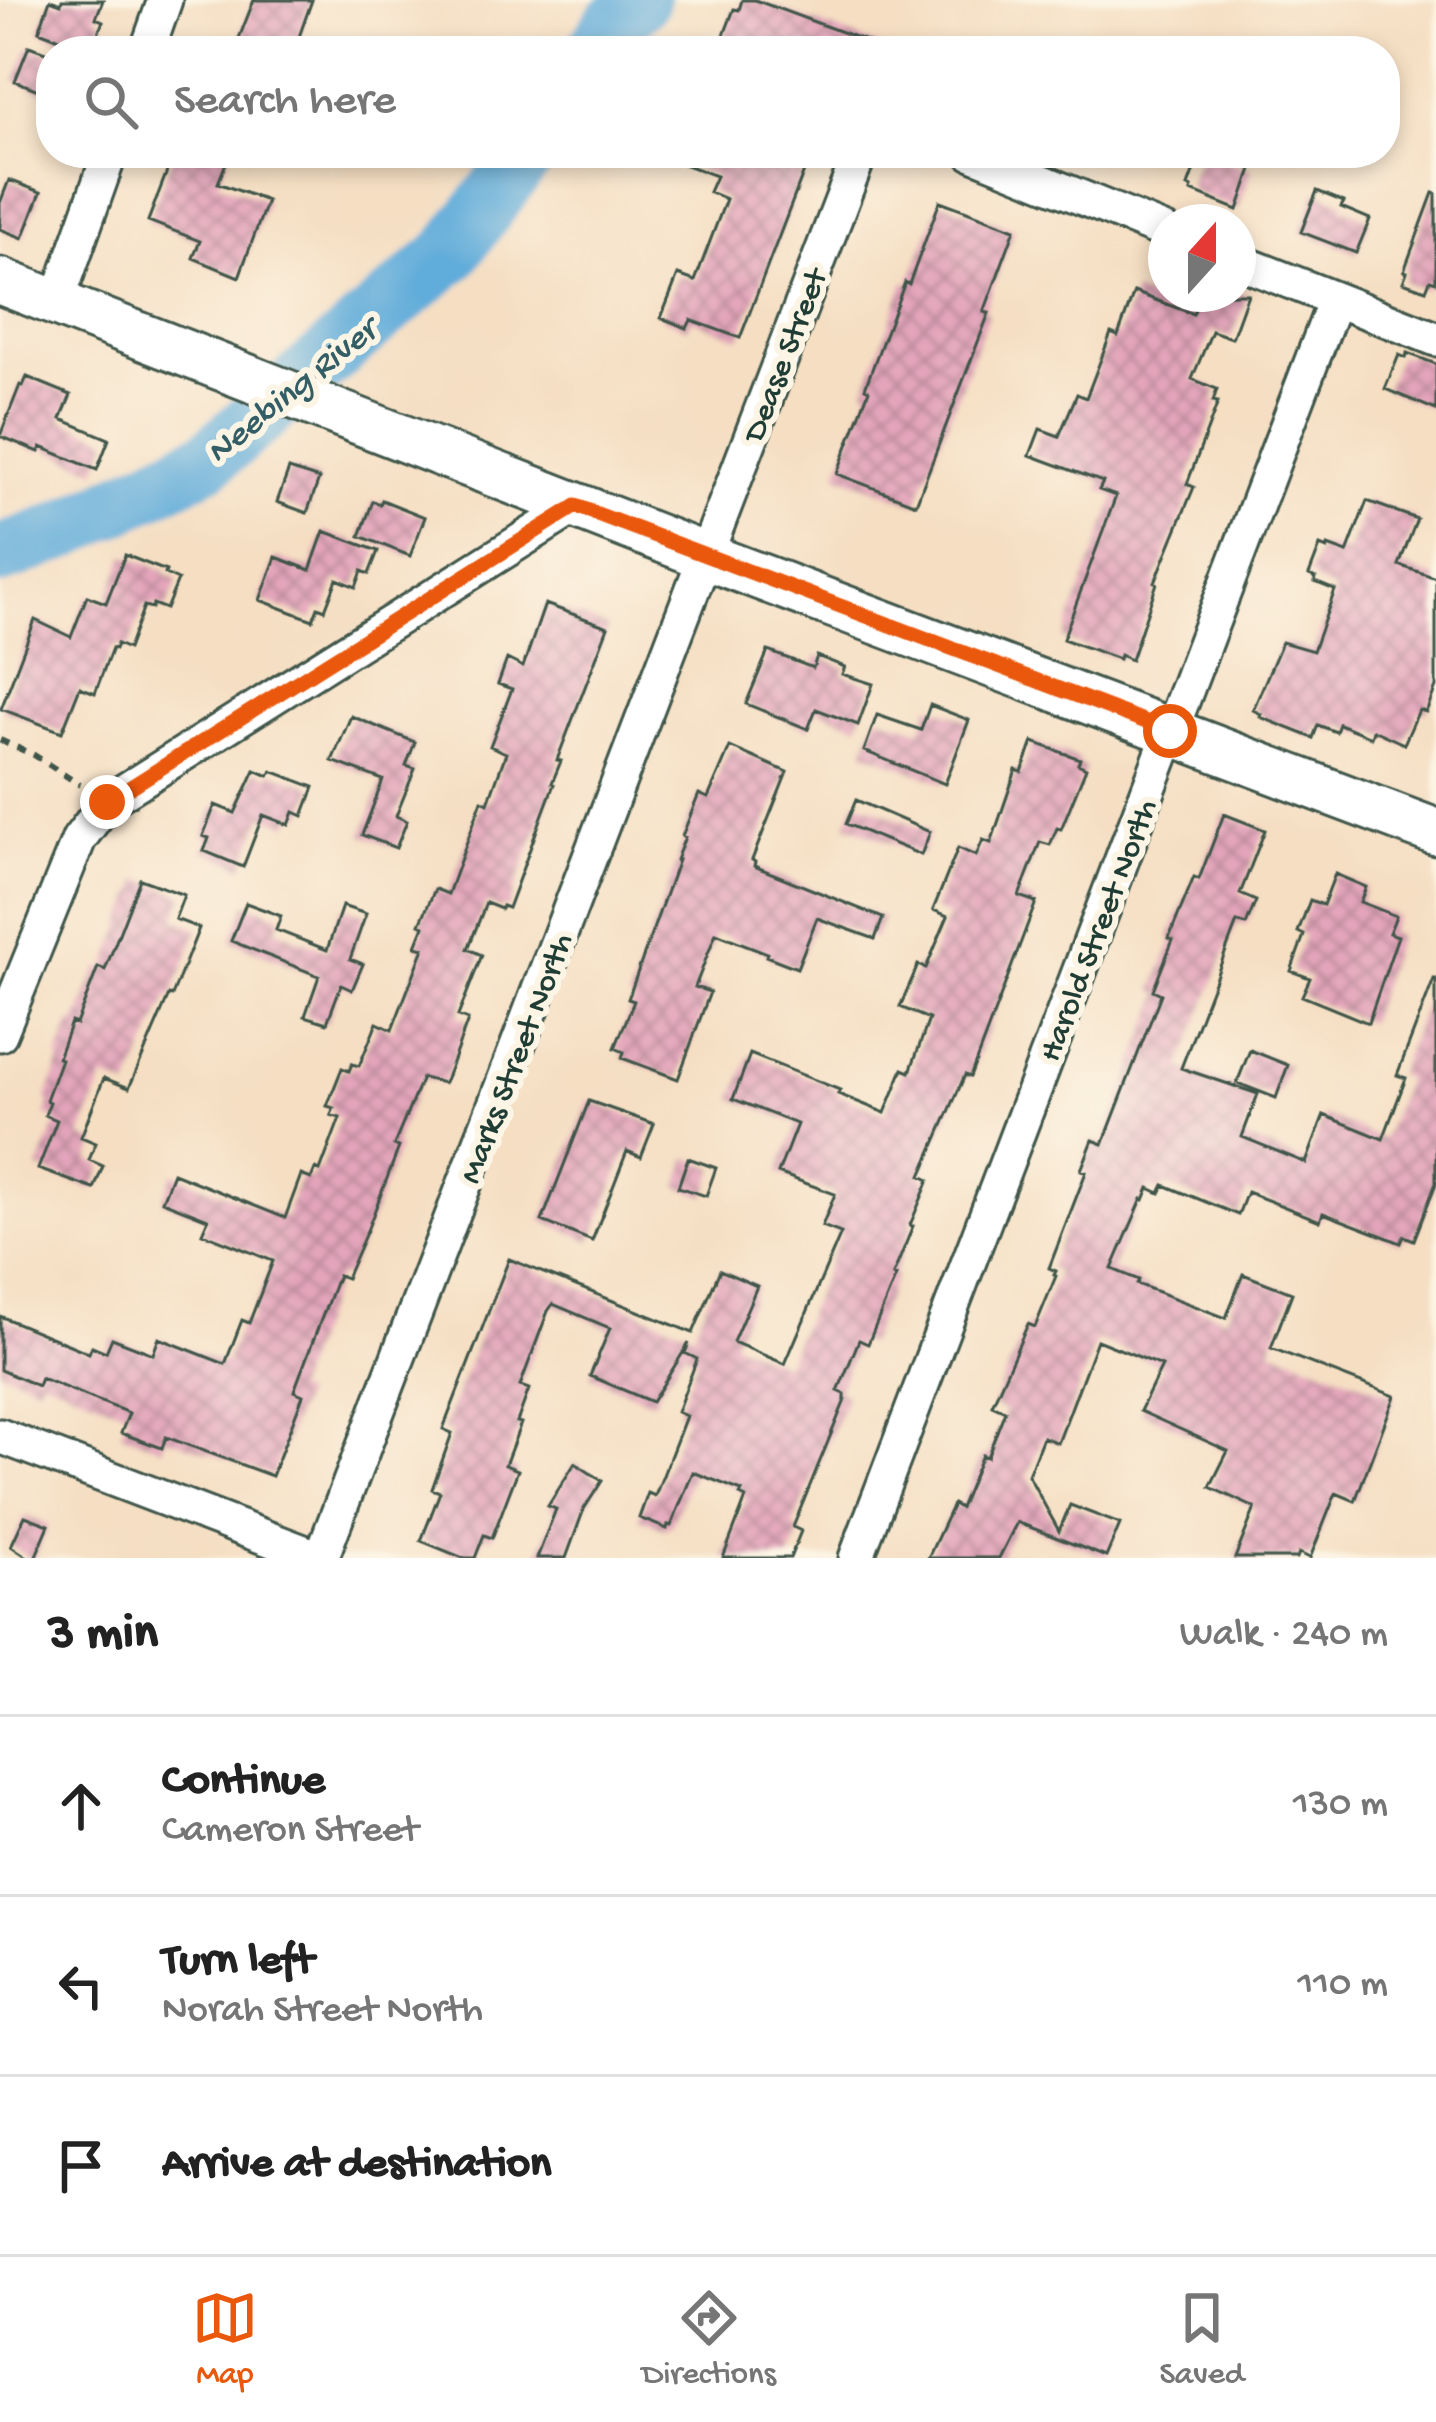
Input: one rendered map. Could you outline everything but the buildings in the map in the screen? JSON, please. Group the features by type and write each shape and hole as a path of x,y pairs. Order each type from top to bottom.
{"street":[{"path":"152,36 165,0"},
{"path":"57,302 105,168"},
{"name":"Dease Street","path":"705,556 854,168"},
{"path":"1009,168 1148,225"},
{"path":"1256,268 1436,339"},
{"path":"0,281 705,556 1436,832"},
{"name":"Harold Street North","path":"856,1558 1335,300"},
{"path":"0,1034 79,838 107,802 576,506"},
{"name":"Marks Street North","path":"320,1558 705,556"},
{"path":"0,1436 320,1558"}],"path":[{"path":"0,740 34,755 107,802"}],"waterway":[{"name":"Neebing River","path":"606,36 640,0"},
{"name":"Neebing River","path":"0,555 67,529 209,459 450,254 516,168"}],"route":[{"path":"107,802 576,506 1170,731"}]}
